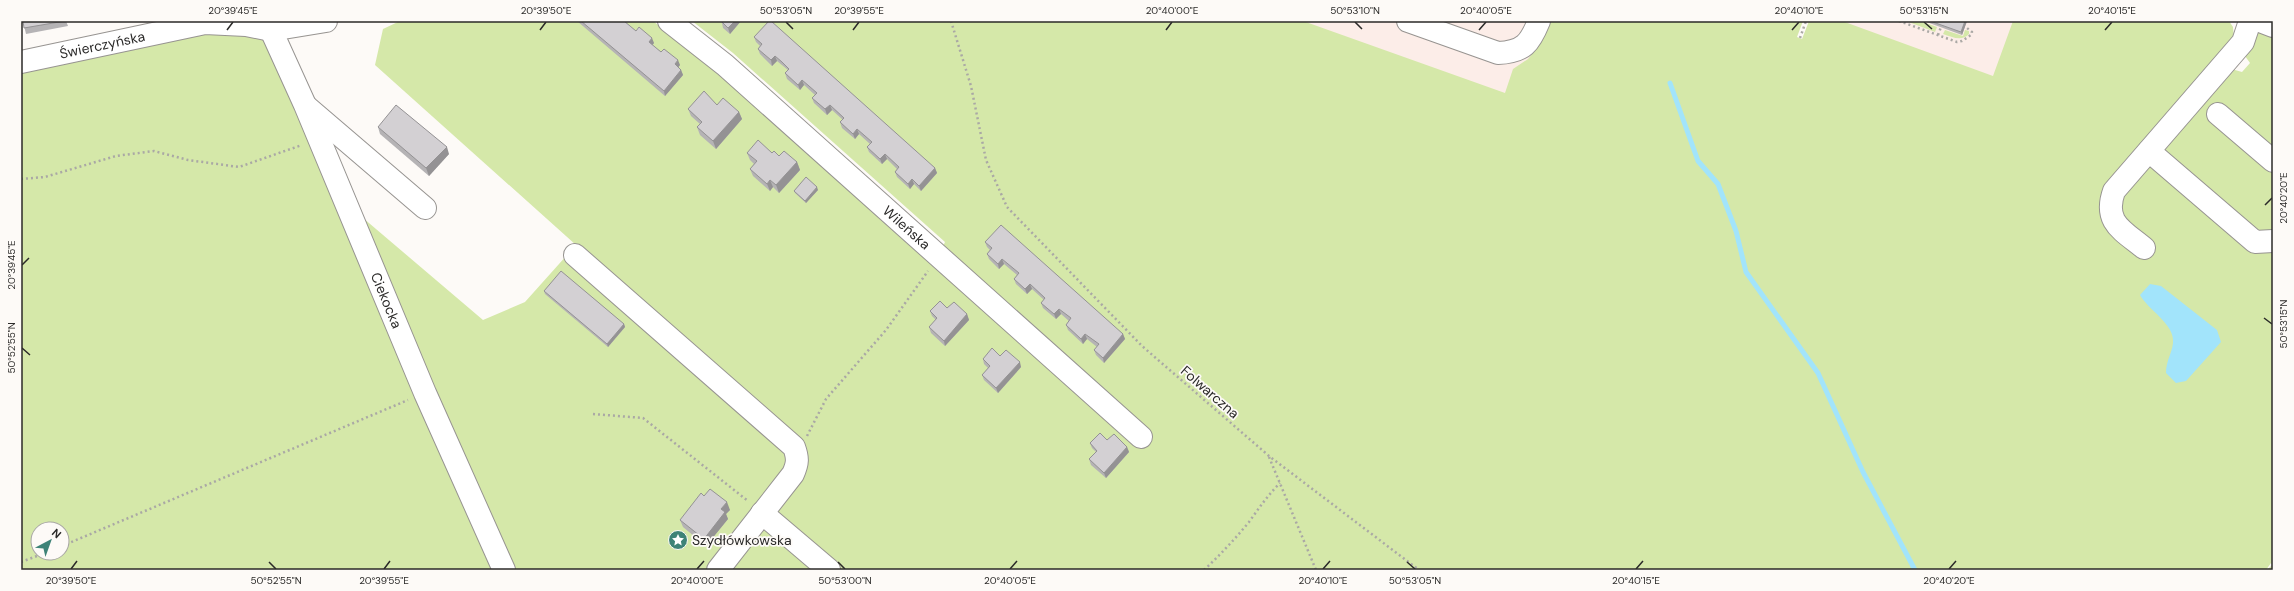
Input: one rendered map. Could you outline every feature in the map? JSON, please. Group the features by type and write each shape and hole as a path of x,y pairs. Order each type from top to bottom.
{"street":[{"name":"Świerczyńska","path":"21,62 205,23 246,25 271,30 326,21"},
{"name":"Wileńska","path":"669,21 725,65 1141,437"},
{"path":"1408,21 1498,53 1510,53 1528,44 1539,21"},
{"path":"2144,248 2117,225 2110,214 2110,202 2114,191 2243,42 2250,21"},
{"path":"2260,21 2273,26"},
{"name":"Ciekocka","path":"271,30 305,105 425,393 504,570"},
{"path":"305,105 425,208"},
{"path":"2218,114 2273,161"},
{"path":"2149,151 2255,242 2273,241"},
{"path":"575,255 796,451 798,464 792,474 718,570"},
{"path":"762,513 829,570"}],"path":[{"name":"Folwarczna","path":"951,21 971,86 986,160 1007,207 1142,346 1269,456 1419,570"},
{"path":"1800,38 1806,21"},
{"path":"1900,21 1962,42 1971,35 1972,32 1967,28"},
{"path":"1938,35 1941,27"},
{"path":"21,179 45,177 116,156 154,151 188,160 239,167 319,138"},
{"path":"796,451 826,399 886,330 937,255"},
{"path":"70,543 425,393"},
{"path":"593,414 644,418 762,513"},
{"path":"1269,456 1316,570"},
{"path":"1204,570 1221,554 1249,522 1264,499 1280,483"}],"shaded area":[{"path":"1222,21 1583,21 1499,124"},
{"path":"1801,21 2025,21 1997,94"}],"green space":[{"path":"400,21 653,21 708,64 935,264 945,242 733,53 692,21 1303,21 1505,93 1513,69 1528,59 1537,48 1549,21 1803,21 1797,37 1802,39 1809,21 1842,21 1993,76 2013,21 2229,21 2233,27 2234,38 2116,181 2122,224 2121,191 2164,153 2164,140 2228,68 2242,72 2250,63 2245,56 2257,31 2273,37 2273,570 2267,570 2272,565 2271,563 2266,570 508,570 356,212 483,320 525,302 576,245 375,65 383,29"},
{"path":"1906,21 1920,21 1937,27 1935,32"},
{"path":"206,27 265,34 336,197 342,223 361,255 499,570 21,570 21,66"},
{"path":"1945,30 1963,36 1965,30 1969,31 1969,34 1963,38 1957,38 1943,34"}],"water":[{"path":"2150,284 2161,286 2217,330 2221,342 2186,381 2176,383 2166,373 2173,343 2172,336 2166,323 2140,295"}],"building":[{"path":"23,21 65,21 24,28"},
{"path":"581,21 624,21 636,31 639,27 652,38 649,42 661,52 664,49 678,60 675,64 681,70 664,91"},
{"path":"735,21 728,28 722,22"},
{"path":"769,21 771,21 935,168 919,186 912,179 908,184 895,172 899,167 885,154 880,159 867,147 872,142 857,129 853,134 840,122 844,118 830,105 825,109 812,98 817,93 802,80 798,85 785,73 789,69 775,56 771,60 758,49 762,44 754,37"},
{"path":"1930,21 1965,21 1961,32"},
{"path":"704,91 717,105 723,98 739,112 713,141 697,127 702,122 688,109"},
{"path":"396,105 447,147 426,168 378,127"},
{"path":"758,140 772,153 774,151 779,156 784,151 797,162 776,185 770,180 767,184 750,169 757,161 747,153"},
{"path":"806,177 817,187 805,201 794,191"},
{"path":"1001,225 1123,334 1103,358 1094,350 1099,344 1085,334 1081,339 1066,325 1071,318 1059,309 1054,314 1041,303 1045,298 1030,284 1025,289 1014,279 1019,273 1002,259 998,264 987,254 992,248 985,242"},
{"path":"561,271 624,324 607,344 544,291"},
{"path":"940,301 947,308 954,302 967,314 944,341 929,327 937,318 930,311"},
{"path":"992,348 1000,356 1006,350 1020,362 996,388 982,375 990,366 983,359"},
{"path":"1100,433 1107,440 1114,434 1127,447 1104,473 1089,459 1097,451 1090,443"},
{"path":"710,489 727,502 721,509 725,512 704,539 680,520 701,493 704,496"}],"waterway":[{"path":"1670,83 1698,161 1718,184 1736,231 1746,272 1818,373 1863,472 1915,570"}],"place":[{"name":"Szydłówkowska","path":"678,540"}]}
